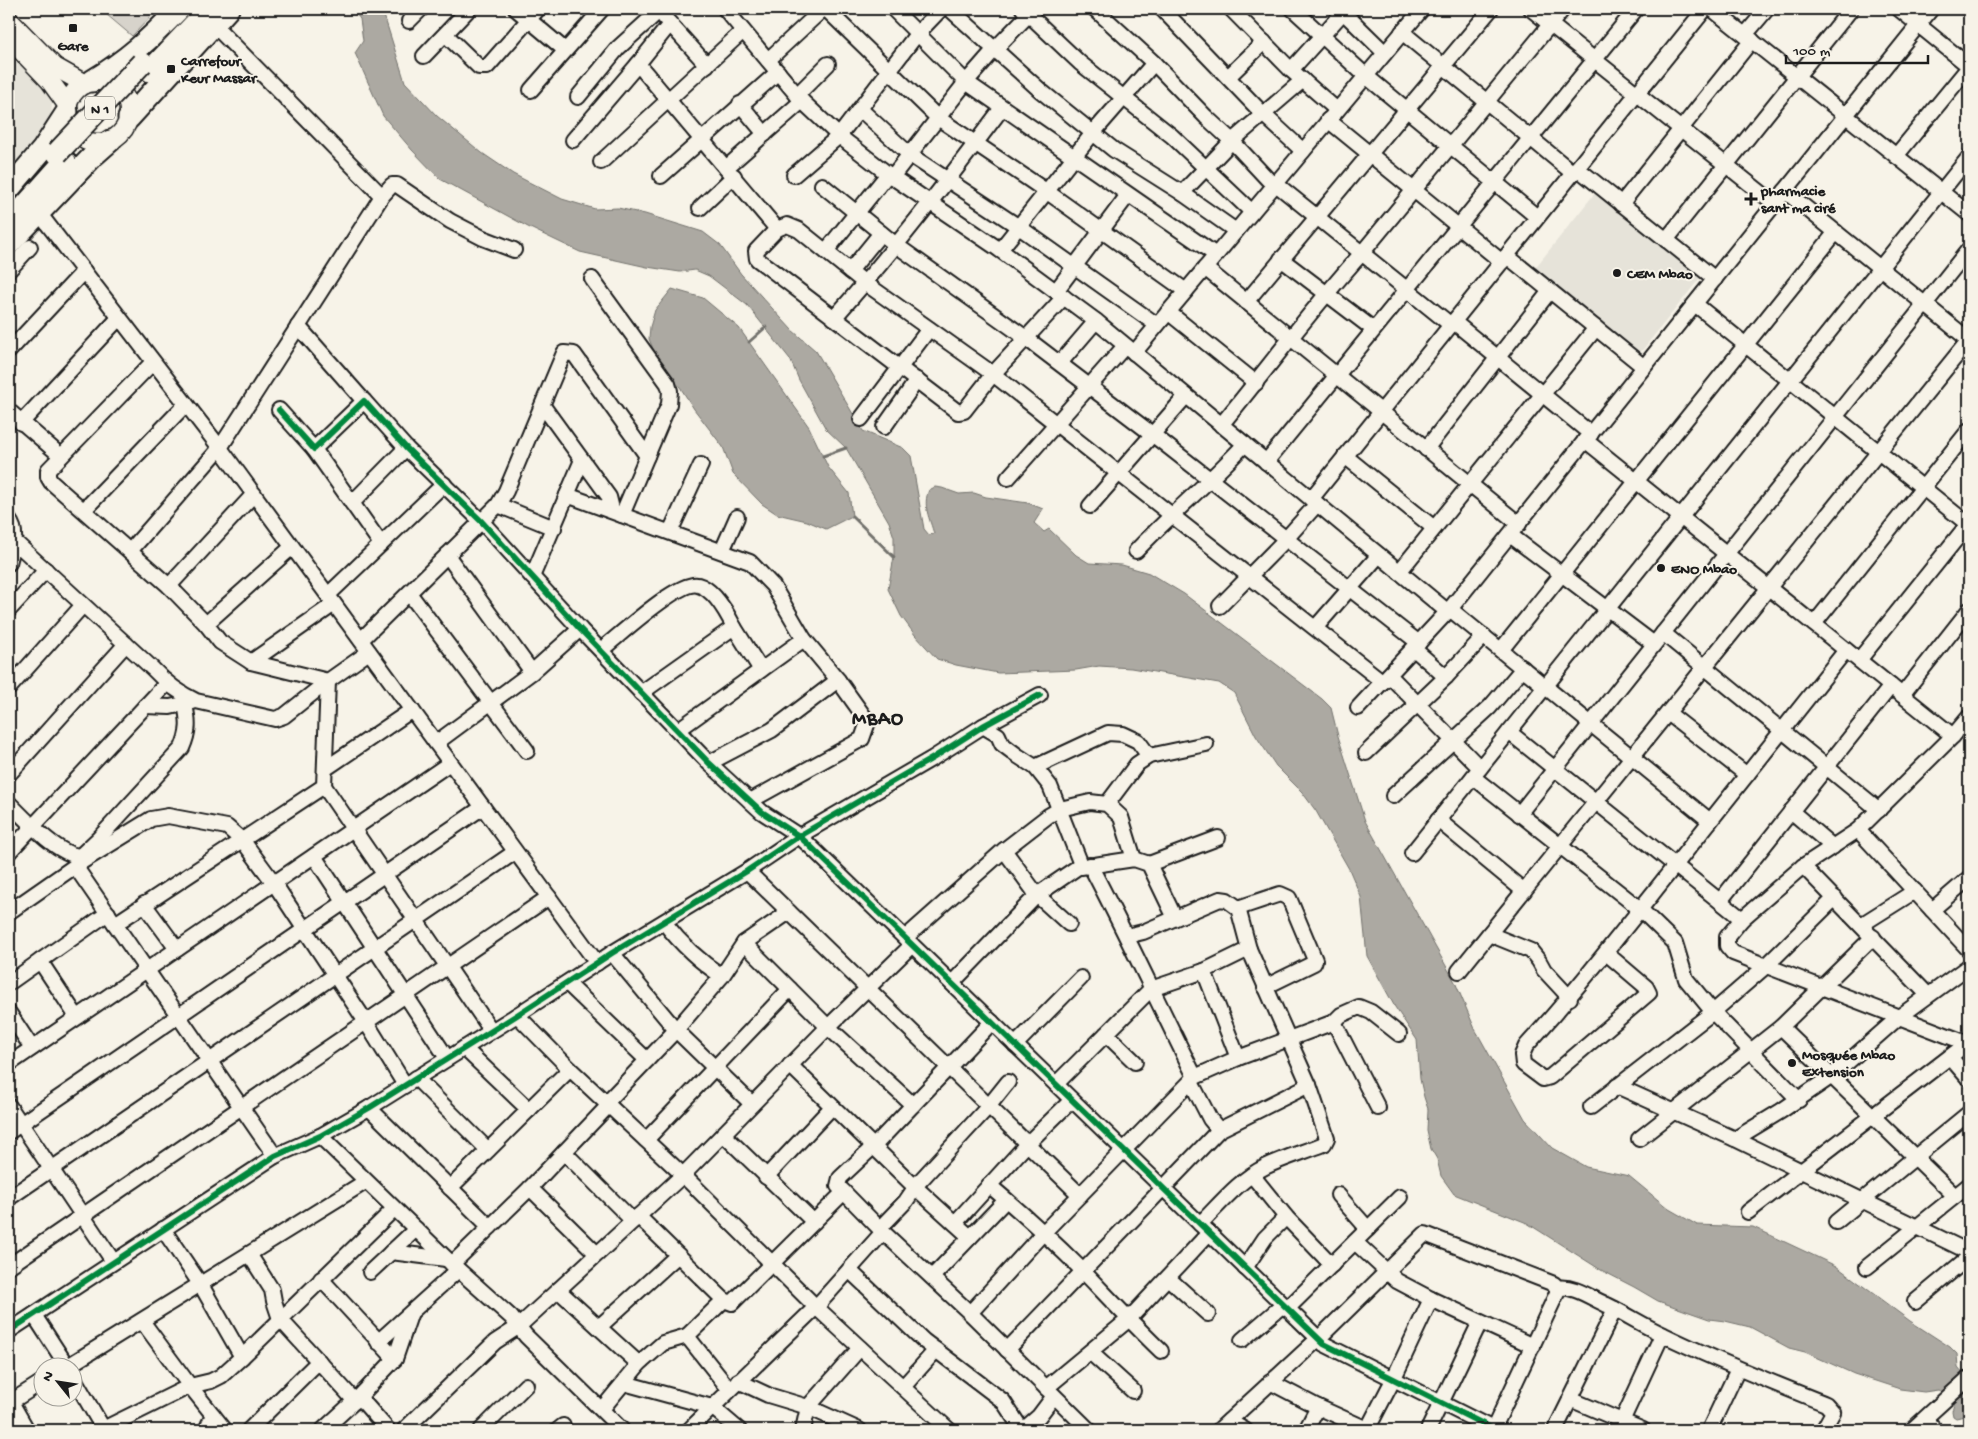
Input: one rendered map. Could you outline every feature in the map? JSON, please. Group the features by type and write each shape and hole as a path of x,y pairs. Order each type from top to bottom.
{"highway":[{"path":"88,83 131,55 152,38 179,9"},
{"name":"N 1","path":"9,206 61,157 146,67 194,9"},
{"path":"129,118 211,17 228,9"},
{"name":"N 1","path":"146,67 211,17"},
{"path":"9,189 43,149 67,109"},
{"path":"9,244 93,156 110,141"},
{"name":"N 1","path":"9,224 61,157"}],"main road":[{"path":"9,20 55,67 88,83"},
{"path":"9,38 50,81 67,109"},
{"path":"102,81 112,84 126,98 129,118 122,132 110,141 90,142 80,138 68,122 67,109 71,97 77,89 88,83 102,81"}],"street":[{"path":"409,21 421,9"},
{"path":"424,56 469,9"},
{"path":"516,9 533,14 565,50"},
{"path":"725,9 799,98 839,136 890,175 1000,250 1096,321 1399,572 1524,668 1710,821"},
{"path":"768,60 824,9 890,70 938,118 1046,191 1186,291"},
{"path":"893,9 966,82 1216,255"},
{"path":"794,175 839,136 917,34 941,9"},
{"path":"950,9 994,50 1093,133 1236,231"},
{"path":"1095,9 1154,63 1275,185 1406,290 1498,358 1542,394 1636,481 1953,736"},
{"path":"1162,9 1263,114 1303,151"},
{"path":"1231,9 1303,80 1332,115 1370,154 1458,226 1550,291 1644,367"},
{"path":"1294,9 1366,76 1537,217"},
{"path":"1246,302 1490,9"},
{"path":"1531,9 1775,204"},
{"path":"1221,425 1292,339 1327,292 1362,254 1563,9"},
{"path":"1266,462 1636,9"},
{"path":"1220,606 1285,540 1314,502 1345,456 1705,9"},
{"path":"1712,9 1969,214"},
{"path":"1621,204 1681,129 1767,9"},
{"path":"1666,240 1851,9"},
{"path":"1896,156 1969,66 1898,9"},
{"path":"1358,708 1449,610 1931,9"},
{"path":"531,90 599,10"},
{"path":"578,97 618,48 660,10 707,65"},
{"path":"1291,70 1323,36 1343,10 1385,53"},
{"path":"826,251 910,154 966,82 1029,11 1080,62 1172,136 1208,168 1252,212"},
{"path":"1008,478 1089,386 1157,325 1385,53 1402,32 1413,12"},
{"path":"446,34 480,67 488,67 533,14"},
{"path":"211,17 382,196"},
{"path":"573,140 670,24"},
{"path":"600,162 744,31"},
{"path":"1402,32 1531,138 1621,204 1715,279"},
{"path":"1228,77 1264,42"},
{"path":"1000,250 1093,133 1154,63"},
{"path":"638,64 777,229"},
{"path":"700,208 828,64"},
{"path":"661,176 778,72"},
{"path":"1182,193 1232,141 1303,80"},
{"path":"740,104 765,134"},
{"path":"834,318 948,181 1002,108"},
{"path":"860,109 910,154 1157,325"},
{"path":"1412,853 1969,157"},
{"path":"130,551 220,448 382,196 392,185 397,185 450,221 483,238 514,250"},
{"path":"822,185 896,245 1060,363 1212,480 1285,540 1350,588 1416,646 1446,677"},
{"path":"1459,971 1969,340 1785,191"},
{"path":"1128,195 1075,267 1060,294 1026,338 993,374 964,411 961,412 757,259 756,251 777,229 783,226 792,226 865,283 993,374 1249,576 1386,678 1417,704 1453,741 1476,772 1519,814 1640,909 1676,943 1686,979 1713,1012 1799,1100"},
{"path":"39,213 220,448 596,963"},
{"path":"1501,650 1836,232"},
{"path":"850,271 881,233"},
{"path":"9,270 30,247"},
{"path":"1519,814 1969,249"},
{"path":"1281,259 1327,292 1373,329"},
{"path":"1205,268 1470,484 1562,574 1607,609 1705,668 1879,810"},
{"path":"9,350 84,271"},
{"path":"592,279 668,384 670,391 669,404 647,456 616,513"},
{"path":"1426,449 1550,291"},
{"path":"1695,304 1969,524 1859,660"},
{"path":"1168,312 1256,383"},
{"path":"21,423 120,318"},
{"path":"1060,363 1096,321"},
{"path":"298,326 406,448 482,522 580,629 709,763 762,812 799,836 1318,1339 1331,1349 1494,1430 1557,1293 1557,1288 1554,1284 1424,1234 1318,1339 1224,1426"},
{"path":"1399,572 1596,328"},
{"path":"861,418 929,329"},
{"path":"145,706 170,707 190,703 275,719 284,716 328,681 365,646 409,593 498,505 543,406 564,353 574,354 647,456"},
{"path":"152,362 48,470 48,477 51,482 169,586 206,624 220,642 251,662 328,681"},
{"path":"884,427 917,380"},
{"path":"1090,506 1186,396"},
{"path":"314,449 364,401"},
{"path":"84,510 186,404"},
{"path":"543,406 611,501 616,513"},
{"path":"279,410 314,449 382,544"},
{"path":"9,412 61,456"},
{"path":"1814,624 1969,430"},
{"path":"1136,551 1171,515 1212,480 1245,444"},
{"path":"352,503 406,448"},
{"path":"1345,456 1434,528"},
{"path":"532,576 582,460"},
{"path":"670,532 701,465"},
{"path":"251,662 331,600 382,544 444,484"},
{"path":"169,586 254,494"},
{"path":"567,495 750,562 773,586 804,639 838,680 868,722 862,740 750,801"},
{"path":"498,505 554,528"},
{"path":"722,551 737,517"},
{"path":"9,520 12,524 14,541 9,563"},
{"path":"9,815 72,855 80,856 182,748 188,736 190,703 184,695 167,683 14,541"},
{"path":"206,624 292,547"},
{"path":"448,555 532,672"},
{"path":"1316,627 1379,555"},
{"path":"10,605 46,570"},
{"path":"601,650 671,593 695,584 707,588 730,617 734,627 761,670"},
{"path":"409,593 527,751"},
{"path":"9,688 83,604"},
{"path":"1902,695 1969,610"},
{"path":"641,692 734,627"},
{"path":"436,743 532,672 580,629"},
{"path":"1366,753 1446,677 1484,636"},
{"path":"678,730 804,639"},
{"path":"9,774 126,644"},
{"path":"1606,953 1646,987 1649,993 1550,1077 1543,1079 1523,1064 1522,1055 1526,1046 1570,998 1846,650"},
{"path":"1392,796 1490,707 1524,668"},
{"path":"709,763 772,730 838,680"},
{"path":"328,681 324,786 491,1030"},
{"path":"9,852 167,683"},
{"path":"1720,901 1891,686"},
{"path":"9,1331 113,1261 276,1156 320,1136 369,1108 516,1016 612,952 747,871 799,836 933,758 983,726 1040,695"},
{"path":"325,769 412,710"},
{"path":"1668,712 1747,775"},
{"path":"1969,717 1953,736 1858,830 1804,866 1742,919 1727,936 1727,946 1733,953 1969,1044"},
{"path":"983,726 998,735 1002,744 1036,767 1050,786 1080,862 1127,936 1210,1119 1219,1130"},
{"path":"1509,732 1742,919"},
{"path":"1036,767 1108,733 1123,734 1138,741 1149,756"},
{"path":"1108,804 1137,764 1149,756 1206,744"},
{"path":"9,1064 450,763"},
{"path":"9,983 40,961 111,918 144,904 243,841 324,786"},
{"path":"404,1430 496,1342 518,1327 683,1175 867,988 908,942 1004,850 1060,809 1090,802 1108,804 1121,817 1134,859"},
{"path":"9,803 30,829"},
{"path":"9,1132 482,807"},
{"path":"1791,811 1833,847"},
{"path":"9,912 76,866 152,819 168,816 227,827 259,829"},
{"path":"1438,820 1524,891"},
{"path":"227,827 243,841 274,883 366,1022 410,1081 488,1150"},
{"path":"1858,830 1969,950"},
{"path":"952,983 1037,895 1084,866 1134,859 1149,864 1218,838"},
{"path":"1004,850 1037,895 1069,924"},
{"path":"9,1198 515,852"},
{"path":"314,856 447,1058"},
{"path":"1149,864 1175,918"},
{"path":"76,866 276,1156"},
{"path":"1804,866 1928,995"},
{"path":"747,871 988,1108 1080,1195"},
{"path":"1932,910 1969,878"},
{"path":"1861,925 1915,892"},
{"path":"1238,908 1280,894 1290,898 1315,960 1314,963 1265,987"},
{"path":"9,1266 549,897"},
{"path":"1591,1107 1713,1012 1766,966 1835,898"},
{"path":"850,1270 936,1350 1003,1401 1023,1430 1039,1416 1050,1392 1090,1352 1128,1320 1168,1278 1235,1189 1264,1167 1326,1142 1327,1138 1309,1085 1249,949 1238,908 1225,899 1220,899 1143,932 1127,936"},
{"path":"144,904 177,949"},
{"path":"378,1342 410,1315 452,1264 564,1152 676,1030 722,976 744,944 789,912"},
{"path":"664,922 677,939 707,967 722,976"},
{"path":"1490,934 1531,951 1544,970 1570,998"},
{"path":"1639,1139 1781,1027 1873,937"},
{"path":"744,944 828,1027 913,1105"},
{"path":"1056,1084 1151,989 1204,971 1249,949"},
{"path":"612,952 676,1030 752,1104"},
{"path":"40,961 77,1017"},
{"path":"1735,1139 1799,1100 1832,1076 1899,1017 1969,966"},
{"path":"1204,971 1238,1058"},
{"path":"1015,1045 1081,978"},
{"path":"567,983 647,1060"},
{"path":"646,1140 790,990"},
{"path":"970,1313 1043,1233 1193,1080 1238,1058 1334,1022 1341,1015 1359,1007 1371,1012 1399,1034"},
{"path":"9,1013 32,1048"},
{"path":"516,1016 683,1175 816,1307 950,1430"},
{"path":"992,1022 874,1146 840,1178 838,1186 1089,1430"},
{"path":"1334,1022 1378,1108"},
{"path":"1781,1027 1955,1196"},
{"path":"1106,1034 1135,1062"},
{"path":"1748,1212 1969,1044"},
{"path":"464,1048 529,1110"},
{"path":"1950,1057 1969,1079"},
{"path":"790,1066 915,1187 970,1237"},
{"path":"450,1188 570,1069"},
{"path":"689,1430 816,1307 850,1270 906,1201 915,1187 988,1108 1008,1082"},
{"path":"1007,1350 1082,1270 1219,1130 1309,1085"},
{"path":"1617,1086 1676,1111 1969,1252"},
{"path":"955,1222 1027,1144 1072,1100"},
{"path":"9,1106 84,1214 113,1261"},
{"path":"766,1177 832,1107"},
{"path":"369,1108 490,1228"},
{"path":"1836,1222 1969,1112"},
{"path":"723,1134 814,1222"},
{"path":"320,1136 365,1182 507,1313 518,1327 622,1430"},
{"path":"564,1152 678,1255 724,1300 732,1303 844,1192"},
{"path":"1252,1175 1286,1217 1332,1265"},
{"path":"82,1357 365,1182"},
{"path":"1867,1267 1969,1184"},
{"path":"989,1185 1082,1270 1128,1320 1161,1351"},
{"path":"530,1188 597,1254"},
{"path":"1338,1195 1368,1229"},
{"path":"1242,1340 1285,1307 1332,1265 1400,1197"},
{"path":"932,1277 1006,1200"},
{"path":"82,1392 104,1430 190,1386 211,1381 221,1376 394,1209"},
{"path":"1245,1268 1265,1238 1286,1217"},
{"path":"163,1229 201,1285 242,1357"},
{"path":"370,1272 416,1230"},
{"path":"1355,1242 1397,1281 1431,1299 1533,1346"},
{"path":"391,1252 452,1264"},
{"path":"249,1254 272,1290 280,1319 388,1430"},
{"path":"599,1327 678,1255"},
{"path":"1915,1302 1969,1257"},
{"path":"1168,1278 1208,1314"},
{"path":"321,1279 395,1359"},
{"path":"1557,1288 1566,1287 1573,1289 1615,1309 1662,1335 1828,1406 1833,1412 1823,1430"},
{"path":"558,1290 638,1364"},
{"path":"1270,1382 1368,1430 1394,1380 1431,1299"},
{"path":"602,1409 638,1364 663,1343 687,1336 724,1300"},
{"path":"1555,1430 1615,1309"},
{"path":"34,1315 61,1356"},
{"path":"323,1430 357,1399 395,1359 410,1315"},
{"path":"142,1321 225,1430"},
{"path":"1428,1430 1480,1322"},
{"path":"1622,1421 1662,1335"},
{"path":"687,1336 734,1385 808,1407 858,1430"},
{"path":"803,1430 808,1407 860,1348"},
{"path":"903,1387 936,1350"},
{"path":"1090,1352 1133,1391"},
{"path":"249,1430 320,1361"},
{"path":"1709,1430 1738,1369"},
{"path":"1912,1430 1969,1378"},
{"path":"624,1383 712,1406 740,1430"},
{"path":"481,1430 526,1385"},
{"path":"27,1430 10,1402 32,1388"},
{"path":"1570,1399 1643,1430"},
{"path":"1306,1430 1318,1407"},
{"path":"206,1430 213,1415"},
{"path":"1925,1419 1936,1430"},
{"path":"1224,1426 1245,1430"}],"shaded area":[{"path":"100,9 158,9 132,36"},
{"path":"352,9 382,9 405,82 437,116 482,153 513,174 562,199 595,209 618,208 645,214 703,232 720,245 741,274 792,330 816,351 863,431 903,448 911,456 924,529 929,535 934,534 927,512 926,501 929,490 935,487 959,494 974,493 986,497 1028,503 1043,509 1034,523 1044,532 1049,529 1076,555 1089,563 1122,565 1149,573 1184,594 1322,699 1331,708 1365,821 1455,982 1475,1029 1525,1119 1552,1148 1586,1167 1629,1176 1669,1209 1697,1225 1753,1227 1836,1266 1910,1321 1950,1347 1957,1354 1958,1368 1969,1381 1969,1415 1956,1418 1953,1416 1952,1411 1956,1398 1938,1390 1924,1392 1900,1389 1854,1374 1805,1352 1789,1348 1750,1327 1709,1319 1658,1301 1601,1270 1527,1223 1454,1194 1441,1176 1437,1159 1431,1149 1427,1131 1428,1109 1420,1079 1417,1040 1395,1007 1367,956 1361,897 1349,869 1316,811 1302,792 1276,766 1256,736 1234,693 1219,683 1131,668 1099,666 1076,670 998,673 956,665 937,659 901,616 888,589 894,557 894,537 889,522 846,448 826,429 799,380 790,359 747,305 709,276 695,270 680,272 647,267 580,252 528,227 440,179 383,116 355,53 363,41 360,19"},
{"path":"12,53 45,91 52,103 51,122 9,187 9,56"},
{"name":"CEM Mbao","path":"1595,193 1700,278 1640,353 1535,268"},
{"path":"672,289 703,298 739,328 809,427 828,467 849,493 852,516 826,529 807,521 777,514 762,504 733,474 723,447 680,387 660,366 649,339 655,310"}],"waterway":[{"path":"749,342 766,327"},
{"path":"823,456 846,448"},
{"path":"852,516 894,557"}],"cycle path":[{"path":"279,410 314,449 364,401 406,448 482,522 580,629 709,763 762,812 799,836 810,846 1324,1344 1495,1430"},
{"path":"9,1331 275,1156 320,1136 369,1108 612,953 747,871 799,836 933,758 983,726 1040,695"}],"place":[{"name":"Gare","path":"73,28"},
{"name":"Carrefour Keur Massar","path":"171,69"},
{"name":"pharmacie sant ma ciré","path":"1751,199"},
{"name":"CEM Mbao","path":"1617,273"},
{"name":"ENO Mbao","path":"1661,568"},
{"name":"Mosquée Mbao Extension","path":"1792,1063"}],"district":[{"name":"MBAO","path":"878,717"}]}
